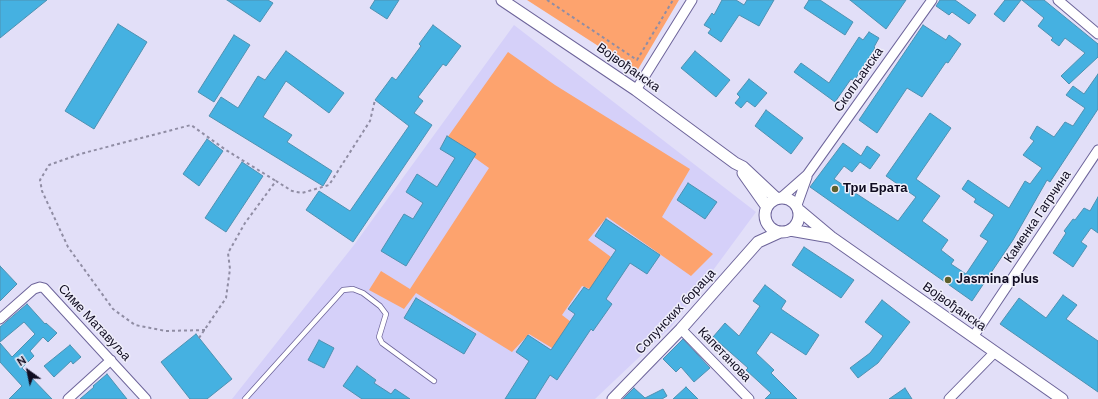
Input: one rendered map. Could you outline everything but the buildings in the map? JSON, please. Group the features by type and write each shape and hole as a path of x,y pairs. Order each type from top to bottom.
{"street":[{"name":"Војвођанска","path":"502,0 636,90 748,171 779,198"},
{"path":"636,90 692,0"},
{"name":"Скопљанска","path":"779,198 808,176 932,0"},
{"path":"1058,0 1098,34"},
{"name":"Каменка Гагрчина","path":"973,337 1098,150"},
{"name":"Војвођанска","path":"735,163 766,212"},
{"name":"Скопљанска","path":"798,208 808,176"},
{"path":"779,198 790,199 798,208 798,222 785,231 770,227 766,212 779,198"},
{"name":"Војвођанска","path":"798,208 831,237 1062,399"},
{"name":"Солунских бораца","path":"758,242 766,212"},
{"name":"Војвођанска","path":"785,231 831,237"},
{"name":"Солунских бораца","path":"613,399 681,329 758,242 785,231"},
{"name":"Симе Матавуља","path":"0,319 34,290 40,287 44,288 146,399"},
{"name":"Капетанова","path":"681,329 749,399"},
{"path":"949,399 995,352"},
{"path":"68,399 111,360"}],"lane":[{"path":"245,399 343,290 353,290 363,293 380,306 386,314 379,337 382,343 434,381"}],"path":[{"path":"547,0 638,60 673,0"},
{"path":"205,330 166,331 135,325 114,309 68,247 42,191 40,180 48,165 80,154 191,125 226,150 292,191 302,193 330,185 370,121 375,100"},
{"path":"199,338 226,298 230,269 228,253 245,223 276,181"}],"shaded area":[{"path":"527,0 679,0 637,71"},
{"path":"514,25 756,212 672,326 595,399 232,399 354,245"},
{"path":"508,52 555,85 690,169 662,217 713,254 691,276 607,217 588,240 611,257 590,289 582,286 562,315 571,322 552,348 529,334 512,352 416,293 404,309 369,290 381,271 410,289 489,168 447,138"}],"place":[{"name":"Три Брата","path":"835,189"},
{"name":"Jasmina plus","path":"948,280"}]}
